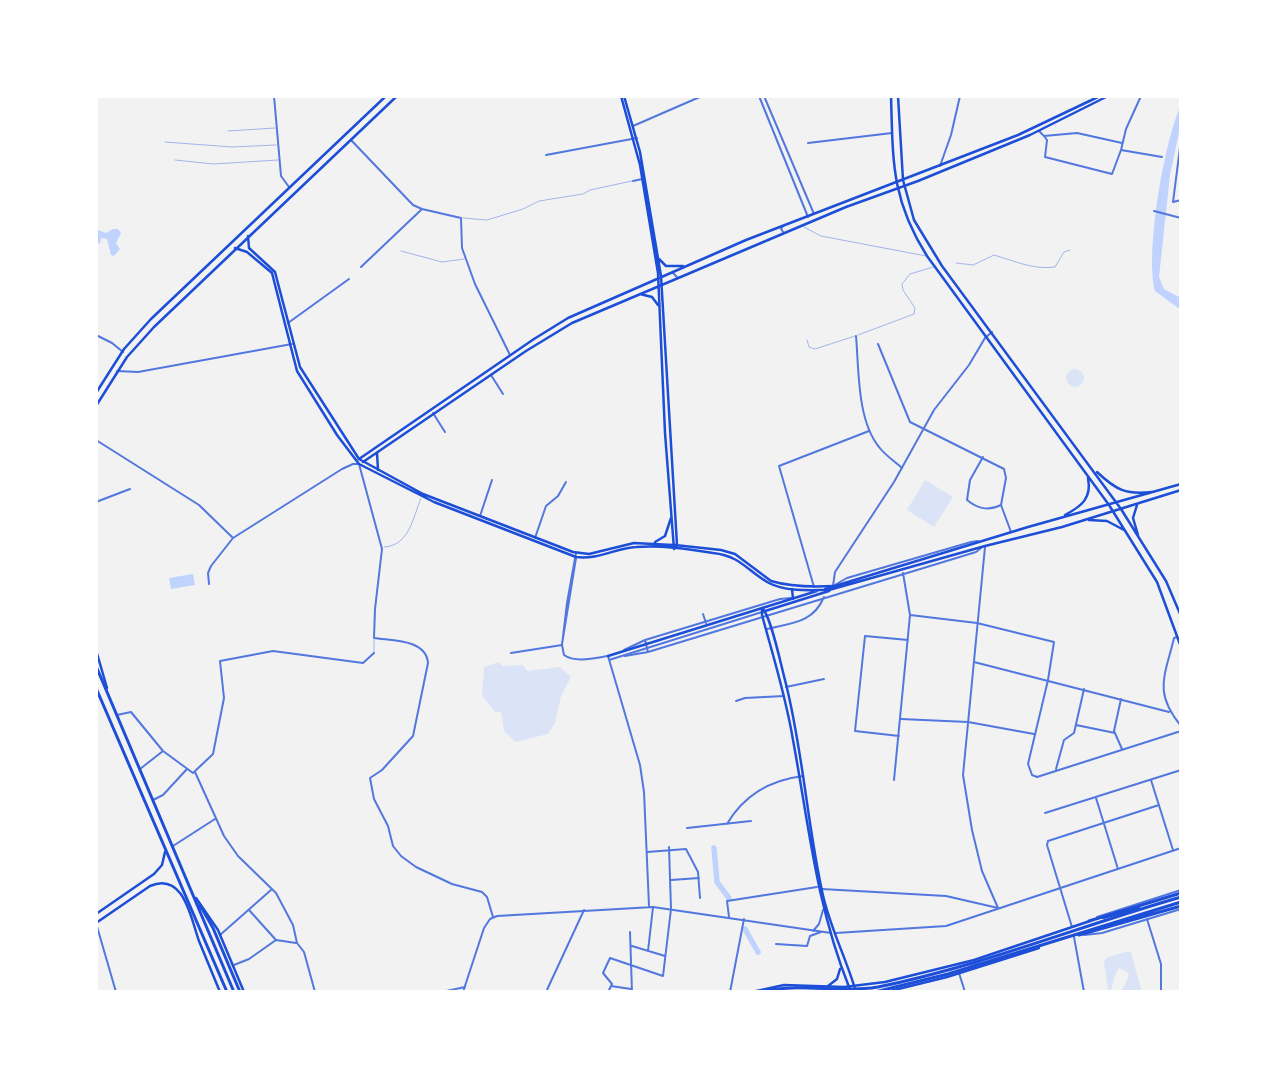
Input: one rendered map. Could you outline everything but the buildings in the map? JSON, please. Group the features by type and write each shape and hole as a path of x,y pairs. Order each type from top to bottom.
{"highway":[{"path":"96,666 234,992"},
{"path":"96,688 186,902 227,992"},
{"path":"1089,921 1181,894"},
{"path":"760,992 792,987 860,989 891,984 947,970 1181,894"},
{"path":"194,896 222,949 240,992"},
{"path":"1079,935 1181,905"},
{"path":"875,992 948,974 1181,905"},
{"path":"787,992 806,992"}],"main road":[{"path":"96,393 122,352 165,305 386,96"},
{"path":"622,96 633,126 660,277"},
{"path":"622,96 635,138 658,257 660,277 659,307 675,546"},
{"path":"891,96 896,182 907,220 934,267 1113,511 1158,582 1181,647"},
{"path":"898,96 904,186 910,209 924,238 1117,503 1166,581 1181,616"},
{"path":"359,459 510,355 560,323 674,270 940,166 1028,130 1100,96"},
{"path":"359,464 553,333 660,284 784,232 904,186 1039,130 1108,96"},
{"path":"96,406 133,349 154,327 394,97"},
{"path":"248,236 250,248 268,263 278,278 288,323 290,345 300,368 311,388 359,459 363,462 425,495 576,555 589,554 634,543 675,546 731,556 770,584 792,589 820,590"},
{"path":"235,248 247,252 272,273 300,378 346,449 359,464 422,497 576,555 591,557 636,546 675,546 731,552 745,560 771,581 834,587"},
{"path":"658,257 666,266 687,265"},
{"path":"660,284 675,546"},
{"path":"636,295 649,296 659,307"},
{"path":"974,323 981,323 981,318"},
{"path":"377,452 378,470"},
{"path":"359,459 359,464"},
{"path":"1092,468 1109,484 1127,493 1158,491"},
{"path":"1062,518 1086,501 1089,490 1087,475"},
{"path":"608,656 646,642 923,561 1011,532 1181,484"},
{"path":"923,561 1084,520 1181,490"},
{"path":"1138,504 1134,510 1133,518 1141,541"},
{"path":"654,543 665,536 672,518"},
{"path":"1084,520 1107,521 1125,531"},
{"path":"983,541 985,546"},
{"path":"834,587 835,593"},
{"path":"762,614 834,587"},
{"path":"792,589 793,599"},
{"path":"762,608 767,613 786,687 823,910 840,965 849,987 854,992"},
{"path":"762,608 784,696 801,776"},
{"path":"96,650 107,692"},
{"path":"96,914 154,874 162,865 165,852"},
{"path":"96,923 154,884 171,885 186,902 220,992"},
{"path":"819,888 854,987 854,992"},
{"path":"752,992 784,985 854,987 886,982 947,968 1089,921 1181,894"},
{"path":"194,896 220,935 244,992"},
{"path":"886,992 959,973 1181,905"},
{"path":"828,986 837,979 840,965"}],"street":[{"path":"274,96 281,176 289,188"},
{"path":"633,126 702,96"},
{"path":"707,96 713,96"},
{"path":"759,96 808,217"},
{"path":"764,96 814,214"},
{"path":"940,166 960,96"},
{"path":"1039,130 1047,140 1045,157 1112,174 1126,129 1141,96"},
{"path":"808,143 892,133"},
{"path":"1044,136 1077,133 1122,144"},
{"path":"546,155 635,138"},
{"path":"351,140 413,205 422,209 461,218 462,248 475,284 510,355"},
{"path":"1181,140 1173,202 1181,200"},
{"path":"1120,150 1162,157"},
{"path":"633,181 642,179"},
{"path":"361,267 422,209"},
{"path":"1154,211 1181,218"},
{"path":"783,226 781,229 784,232"},
{"path":"770,231 773,233 772,238"},
{"path":"674,270 673,275 677,277"},
{"path":"288,323 349,279"},
{"path":"642,285 645,291"},
{"path":"834,587 837,568 902,468 922,429 973,360 985,338 992,332"},
{"path":"96,335 112,343 122,352"},
{"path":"856,336 864,416 869,432 879,447 902,468"},
{"path":"878,344 910,422 1004,469 1006,478 1001,505 1011,532"},
{"path":"117,371 138,372 290,345"},
{"path":"491,374 503,394"},
{"path":"434,413 445,432"},
{"path":"814,586 779,466 869,432"},
{"path":"96,440 199,505 232,538"},
{"path":"374,448 377,452"},
{"path":"983,457 970,480 967,500 974,506 985,509 1001,505"},
{"path":"208,584 208,573 211,566 232,538 342,470 353,464 359,464 382,547 374,608 374,638 418,646 425,652 428,663 413,736 385,766 370,778 373,797 388,826 393,846 401,856 416,867 452,884 482,892 486,897 493,917"},
{"path":"480,516 492,480"},
{"path":"535,538 546,506 558,496 566,482"},
{"path":"96,502 130,489"},
{"path":"985,546 962,775 982,871 998,908"},
{"path":"576,555 562,645 565,657 589,659 608,656 640,765 644,792 649,906"},
{"path":"834,587 843,579 903,573 923,561"},
{"path":"767,613 824,597 878,574 923,561"},
{"path":"894,780 910,615 903,573"},
{"path":"766,629 801,621 814,615 824,597"},
{"path":"703,614 706,624 780,599 793,599"},
{"path":"609,660 762,614"},
{"path":"623,656 648,652 720,630 762,614"},
{"path":"910,615 977,623 1054,642 1048,680 1028,764 1029,770 1036,777 1181,731"},
{"path":"718,622 720,630"},
{"path":"899,736 855,731 864,636 908,640"},
{"path":"1177,636 1174,638 1162,686 1169,712 1181,726"},
{"path":"646,642 648,652"},
{"path":"511,653 562,645"},
{"path":"194,773 214,754 224,698 220,662 273,651 363,663 366,658 374,653"},
{"path":"974,662 1169,712"},
{"path":"786,687 824,679"},
{"path":"1056,770 1064,740 1074,733 1084,689"},
{"path":"736,701 745,698 784,696"},
{"path":"1121,699 1115,733 1122,749"},
{"path":"117,715 131,712 163,751 194,773 215,819 229,844 271,890 276,893 293,925 297,943 304,952 315,992"},
{"path":"901,719 968,722 1034,734"},
{"path":"1076,725 1115,733"},
{"path":"140,769 148,765 163,751"},
{"path":"153,800 163,795 187,769"},
{"path":"1045,813 1181,770"},
{"path":"727,824 735,811 764,786 801,776"},
{"path":"1151,780 1173,850"},
{"path":"1096,798 1118,869"},
{"path":"1072,927 1047,845 1048,841 1159,805"},
{"path":"173,846 215,819"},
{"path":"687,828 751,821"},
{"path":"462,992 482,934 487,922 493,917 649,906 829,933 943,926 1181,848"},
{"path":"647,852 669,849 686,850 698,872 700,898"},
{"path":"608,992 612,984 603,973 610,958 663,976 671,909 669,849"},
{"path":"670,880 699,878"},
{"path":"729,917 727,901 819,888 946,896 998,908"},
{"path":"220,935 271,890"},
{"path":"1089,921 1113,910 1181,894"},
{"path":"1079,935 1102,933 1147,919 1181,905"},
{"path":"648,951 653,907"},
{"path":"249,910 276,940 297,943"},
{"path":"546,992 584,910"},
{"path":"812,931 819,924 823,910"},
{"path":"730,992 744,919"},
{"path":"1147,919 1161,964 1162,991"},
{"path":"96,923 116,992"},
{"path":"611,986 632,991 630,932"},
{"path":"776,944 807,946 810,936 821,932"},
{"path":"1074,937 1084,992"},
{"path":"234,966 249,959 276,940"},
{"path":"631,946 665,956"},
{"path":"959,973 965,992"},
{"path":"442,992 465,987"},
{"path":"1157,992 1168,992"}],"lane":[{"path":"228,131 276,128"},
{"path":"165,142 232,147 278,145"},
{"path":"175,160 213,164 279,160"},
{"path":"461,218 487,220 523,209 539,201 583,194 590,190 633,181"},
{"path":"802,226 821,236 927,256"},
{"path":"956,263 973,265 994,255 1033,268 1055,267 1064,252 1070,250"},
{"path":"401,251 442,262 466,258"},
{"path":"807,340 810,347 815,349 914,314 915,308 903,290 902,284 910,274 934,267"},
{"path":"382,547 398,544 407,534 422,497"},
{"path":"374,638 374,653"}],"shaded area":[{"path":"1075,369 1081,372 1084,378 1081,384 1075,387 1069,384 1066,378 1069,372"},
{"path":"925,480 953,497 934,527 907,510"},
{"path":"499,662 502,666 523,665 527,671 560,667 571,677 561,696 555,723 548,734 515,742 504,731 501,712 495,712 482,696 484,667"},
{"path":"1131,952 1142,992 1121,992 1129,976 1127,972 1119,968 1110,992 1108,990 1104,962 1106,958"}],"water":[{"path":"1181,105 1181,123 1170,175 1159,277 1164,289 1181,298 1181,310 1155,291 1152,251 1158,197 1168,144"},
{"path":"113,229 118,229 121,233 116,243 120,249 114,256 111,255 107,239 101,238 100,244 96,242 98,230 106,233"},
{"path":"193,574 195,585 171,589 169,578"}],"waterway":[{"path":"714,848 717,882 729,898"},
{"path":"745,929 758,952"}]}
